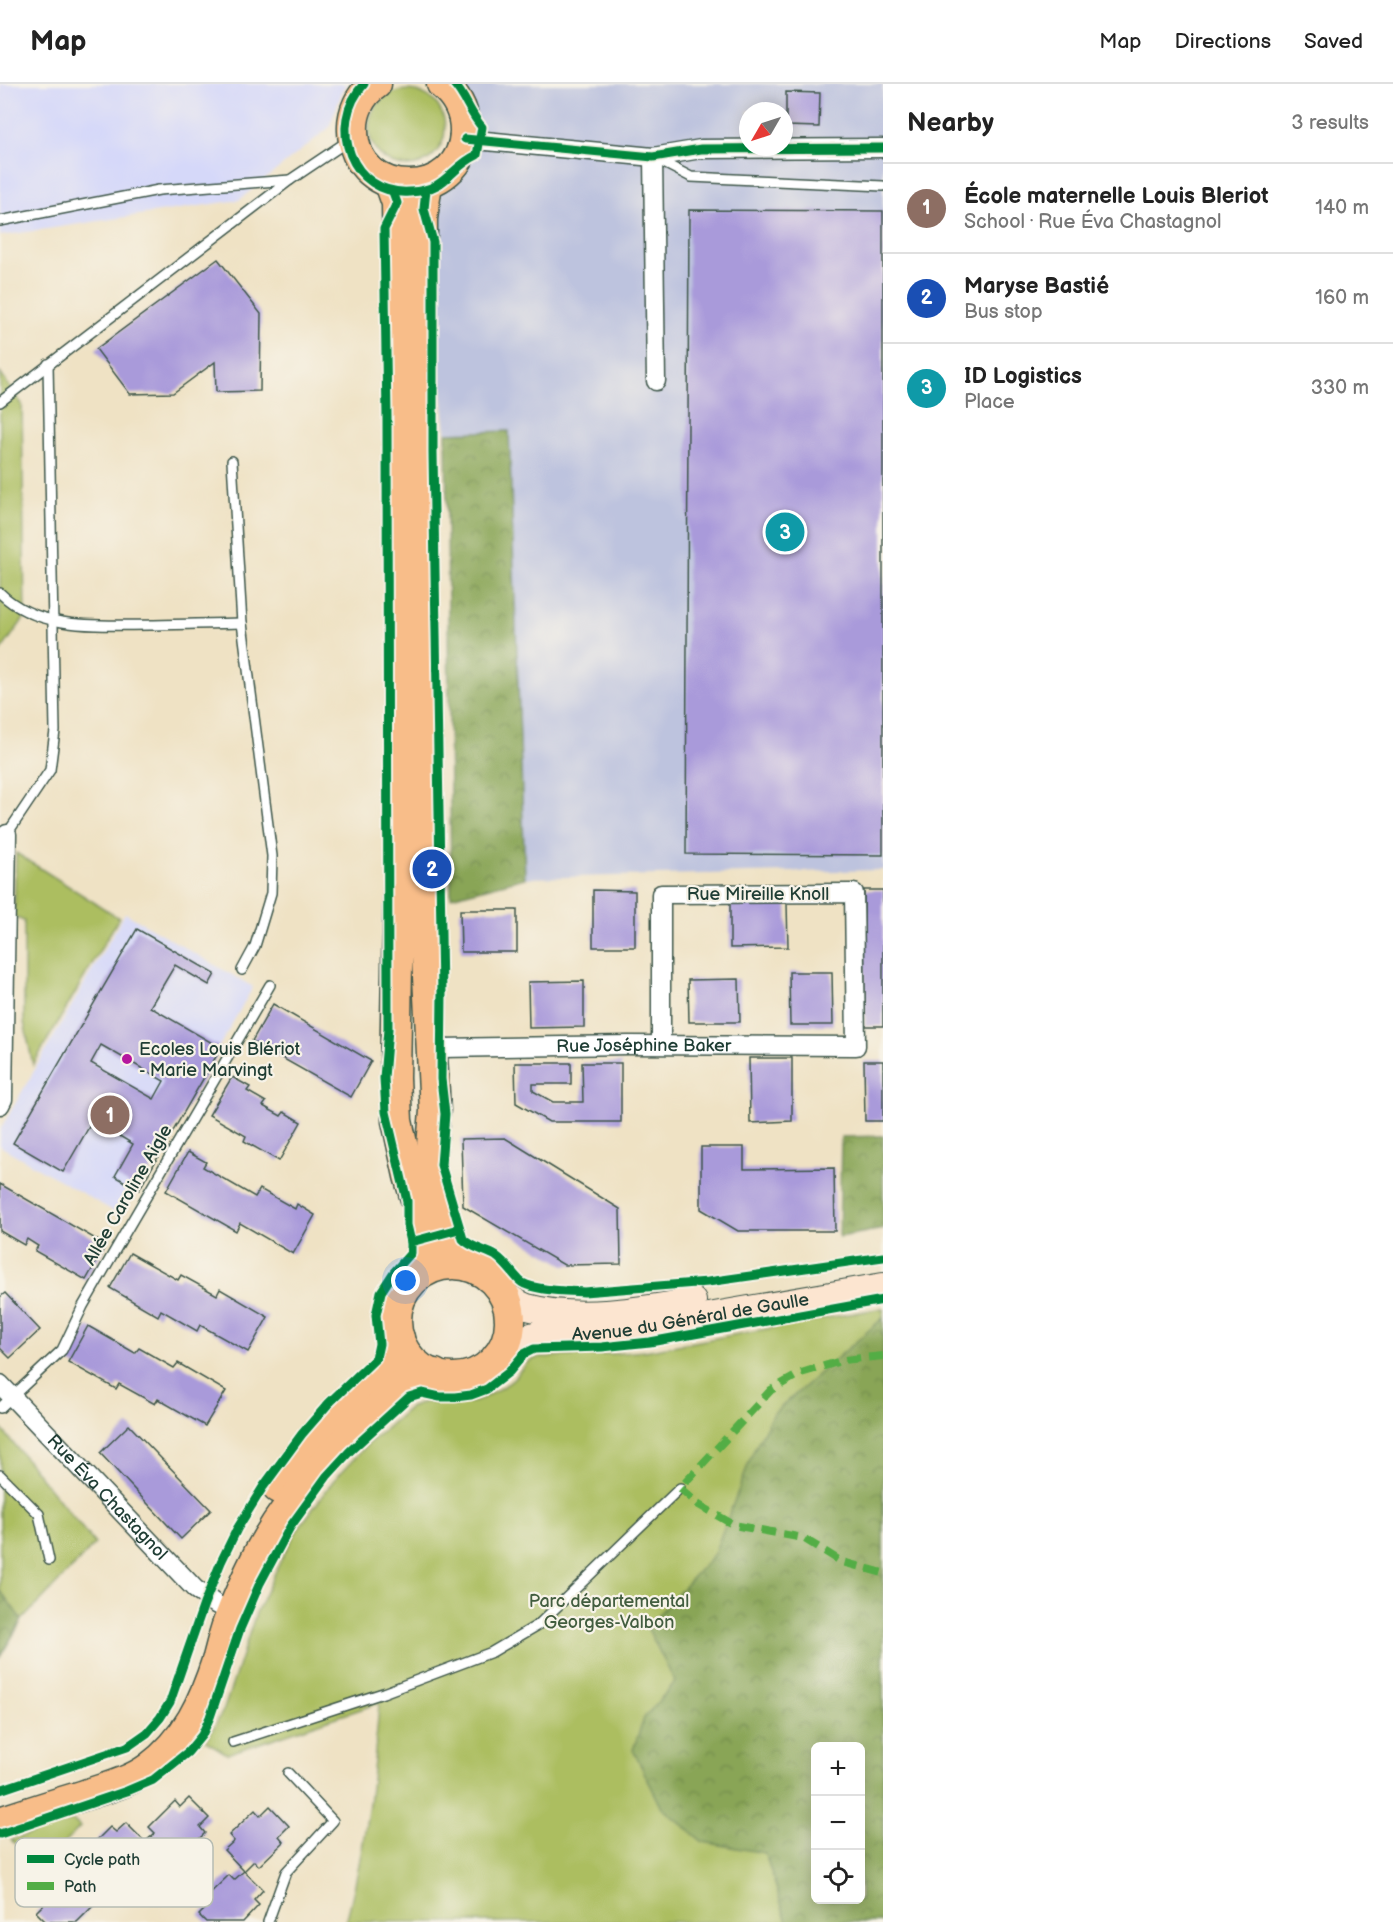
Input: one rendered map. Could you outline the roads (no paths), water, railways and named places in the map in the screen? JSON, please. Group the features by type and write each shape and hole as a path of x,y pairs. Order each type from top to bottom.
{"main road":[{"path":"376,84 363,96 356,109 352,123 353,138 362,162 371,171 390,183 409,186 427,183 438,178 455,162 465,139 465,122 460,106 451,92 442,84"},
{"path":"390,183 397,203 401,484 401,736 395,1078 397,1121 409,1176 425,1230 418,1276"},
{"path":"427,183 422,219 422,861 435,1111 430,1169 432,1188 444,1233 459,1264"},
{"path":"445,1264 459,1264 480,1271 496,1285 509,1312 508,1332 501,1351 491,1363 465,1376 449,1378 422,1369 412,1360 404,1350 396,1324 399,1304 408,1286 418,1276 430,1268 445,1264"},
{"name":"Avenue du Général de Gaulle","path":"502,1294 529,1307 568,1313 594,1313 666,1306 762,1289 883,1272"},
{"name":"Avenue du Général de Gaulle","path":"501,1351 522,1339 541,1333 585,1334 622,1331 883,1286"},
{"path":"0,1808 119,1768 141,1757 162,1738 175,1722 189,1696 217,1605 244,1544 274,1494 307,1450 339,1414 385,1370 391,1362 399,1338"},
{"path":"0,1822 126,1781 149,1768 171,1748 186,1731 198,1712 227,1625 245,1581 264,1544 294,1497 322,1465 400,1387 416,1378 435,1374"}],"street":[{"path":"465,139 653,157 700,149 883,148"},
{"path":"653,157 656,381"},
{"path":"0,1105 3,1099 4,831"},
{"name":"Rue Mireille Knoll","path":"661,1045 661,894 854,893 856,1046"},
{"name":"Rue Joséphine Baker","path":"431,1046 473,1048 661,1045 856,1046"},
{"name":"Rue Éva Chastagnol","path":"4,1397 195,1589 217,1605"}],"lane":[{"path":"0,402 290,180 353,138"},
{"path":"653,157 691,177 883,186"},
{"path":"0,221 159,190 290,180"},
{"path":"4,831 50,770 55,731 51,619 48,363"},
{"path":"232,461 242,623 272,856 271,893 255,946 242,970"},
{"path":"0,592 11,603 38,616 81,625 242,623"},
{"name":"Allée Caroline Aigle","path":"4,1397 62,1350 83,1306 270,985"},
{"path":"0,1475 39,1514 49,1560"},
{"path":"233,1742 383,1693 492,1652 538,1625 680,1488"},
{"path":"268,1922 286,1872 333,1821 288,1773"}],"place":[{"name":"ID Logistics","path":"785,532"},
{"name":"Maryse Bastié","path":"432,869"},
{"name":"Ecoles Louis Blériot - Marie Marvingt","path":"127,1059"},
{"name":"École maternelle Louis Bleriot","path":"110,1115"}],"park label":[{"name":"Parc départemental Georges-Valbon","path":"609,1612"}]}
